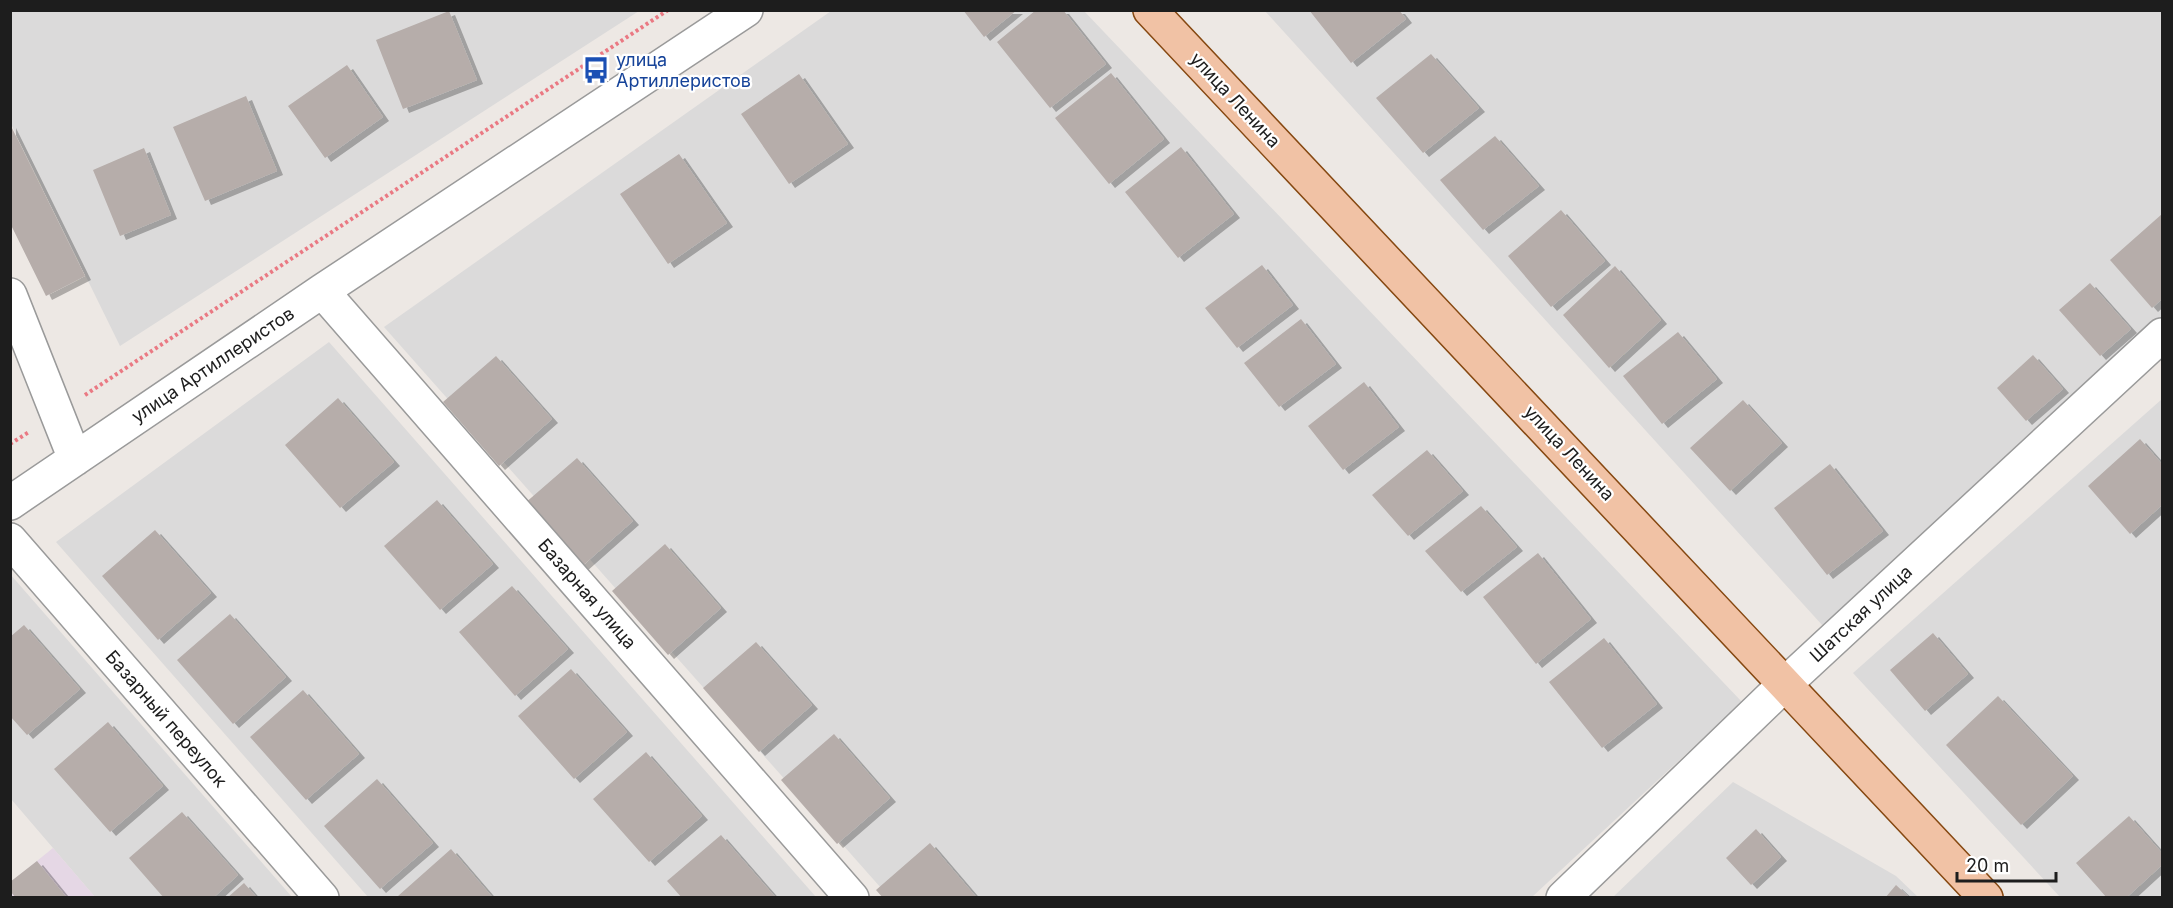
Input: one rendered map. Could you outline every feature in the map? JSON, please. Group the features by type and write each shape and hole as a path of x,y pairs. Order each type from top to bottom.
{"main road":[{"name":"улица Ленина","path":"1150,10 1986,897"}],"street":[{"name":"улица Артиллеристов","path":"10,502 322,291 746,10"},
{"name":"Базарная улица","path":"322,291 852,897"},
{"path":"10,295 75,459"},
{"name":"Шатская улица","path":"1563,897 1786,683 2163,335"},
{"name":"Базарный переулок","path":"10,540 322,897"}],"path":[{"path":"10,444 668,10"}],"shaded area":[{"path":"11,11 639,11 120,346 11,124"},
{"path":"831,11 1084,11 1742,702 1532,897 889,897 384,327"},
{"path":"1265,11 2162,11 2162,320 1823,626"},
{"path":"329,342 816,897 368,897 56,542"},
{"path":"2162,399 2162,897 2060,897 1853,673"},
{"path":"10,574 292,897 95,897 11,799"},
{"path":"1733,782 1896,876 1918,897 1612,898"},
{"path":"53,848 95,897 11,898 11,882"}],"building":[{"path":"963,10 1017,10 984,37"},
{"path":"1036,10 1063,10 1106,64 1050,108 997,42"},
{"path":"1309,10 1399,10 1406,19 1351,63"},
{"path":"449,11 477,80 403,109 376,40"},
{"path":"1431,54 1479,108 1423,153 1376,98"},
{"path":"347,65 383,117 325,158 288,106"},
{"path":"1111,73 1164,139 1109,184 1055,118"},
{"path":"799,74 848,144 789,184 741,114"},
{"path":"246,96 277,171 205,201 173,127"},
{"path":"10,124 85,276 46,296 10,223"},
{"path":"1495,136 1539,186 1483,230 1440,180"},
{"path":"1181,147 1234,214 1178,258 1125,192"},
{"path":"144,148 171,215 120,236 93,170"},
{"path":"679,154 727,223 668,264 620,194"},
{"path":"1561,210 1605,261 1551,307 1508,256"},
{"path":"2162,214 2162,299 2152,308 2110,260"},
{"path":"1262,265 1293,305 1237,348 1205,308"},
{"path":"1615,266 1661,320 1609,368 1563,315"},
{"path":"2090,283 2131,329 2100,356 2059,310"},
{"path":"1301,319 1336,364 1279,407 1244,363"},
{"path":"1678,332 1717,379 1662,424 1623,376"},
{"path":"2033,355 2063,389 2026,421 1997,388"},
{"path":"496,356 552,419 499,466 443,402"},
{"path":"1364,382 1399,427 1343,470 1308,426"},
{"path":"338,398 394,462 340,508 285,445"},
{"path":"1743,400 1782,443 1730,491 1690,448"},
{"path":"2140,439 2162,464 2162,505 2130,534 2088,486"},
{"path":"1427,450 1463,491 1408,536 1372,495"},
{"path":"577,458 633,521 580,568 524,504"},
{"path":"1830,464 1883,531 1827,575 1774,508"},
{"path":"437,500 493,564 440,610 384,546"},
{"path":"1481,506 1517,547 1461,592 1425,551"},
{"path":"155,530 211,593 158,640 102,576"},
{"path":"665,544 721,608 668,655 612,591"},
{"path":"1538,553 1591,619 1536,664 1483,597"},
{"path":"512,586 568,649 515,696 459,632"},
{"path":"230,614 286,677 233,724 177,660"},
{"path":"24,625 80,689 27,735 10,716 10,637"},
{"path":"1933,633 1968,674 1925,711 1890,670"},
{"path":"1604,638 1657,704 1602,748 1549,682"},
{"path":"756,642 812,705 759,752 703,688"},
{"path":"571,669 627,732 574,779 518,716"},
{"path":"303,690 359,754 306,800 250,737"},
{"path":"1998,696 2073,776 2021,825 1946,745"},
{"path":"108,722 163,786 110,832 54,769"},
{"path":"834,734 890,798 837,844 781,780"},
{"path":"646,752 702,816 649,862 593,799"},
{"path":"377,779 433,843 380,889 324,826"},
{"path":"182,812 238,875 213,898 164,898 129,858"},
{"path":"2129,816 2162,853 2162,865 2126,898 2107,898 2076,863"},
{"path":"1756,829 1781,857 1751,885 1726,858"},
{"path":"721,835 776,898 682,898 667,881"},
{"path":"930,843 977,898 883,898 876,890"},
{"path":"451,849 493,898 399,898 398,896"},
{"path":"37,861 67,898 16,898 10,891 10,882"},
{"path":"244,883 257,898 227,898"},
{"path":"1896,885 1910,898 1885,898"}],"place":[{"name":"улица Артиллеристов","path":"596,70"}]}
